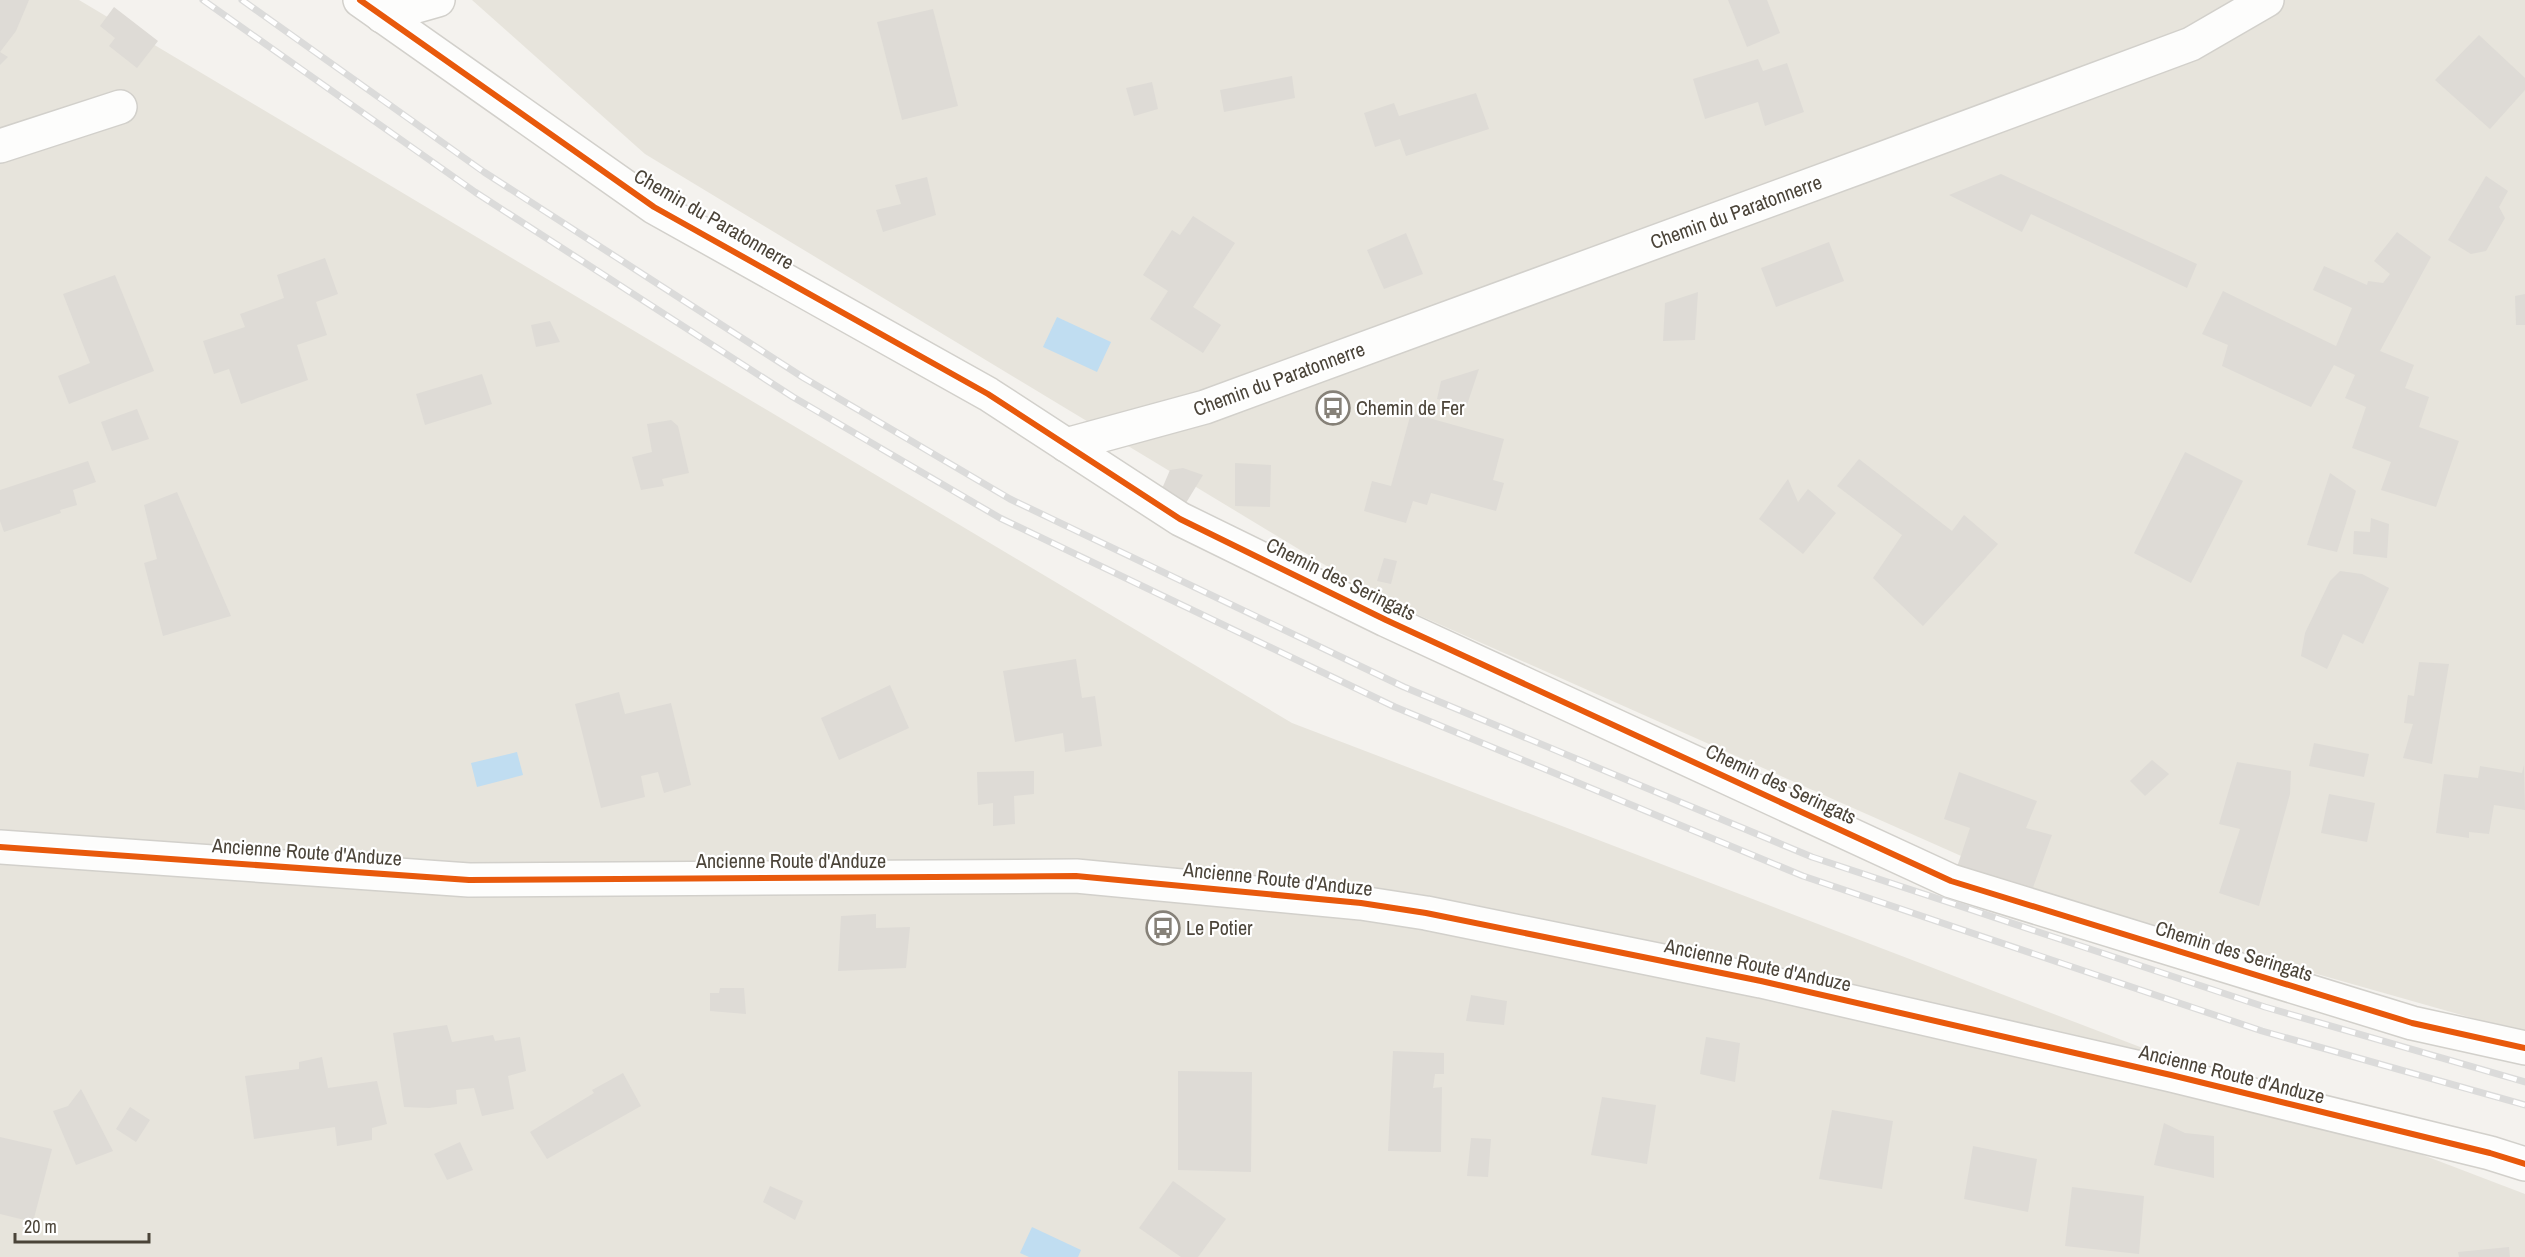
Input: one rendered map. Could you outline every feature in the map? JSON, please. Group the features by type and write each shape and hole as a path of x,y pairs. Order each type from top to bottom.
{"street":[{"path":"371,8 438,0"},
{"name":"Chemin du Paratonnerre","path":"371,8 654,207 988,394 1066,445 1205,407 2092,81 2191,44 2267,0"},
{"path":"0,146 120,107"},
{"name":"Chemin des Seringats","path":"1066,445 1190,525 1386,620 1951,881 2412,1023 2525,1048"},
{"name":"Ancienne Route d'Anduze","path":"0,846 469,880 1076,876 1361,903 1426,913 1761,981 2182,1078 2525,1164"}],"shaded area":[{"path":"0,0 79,0 1292,723 2525,1194 2525,1257 0,1257"},
{"path":"472,0 2525,0 2525,1033 2067,903 1378,597 645,154"}],"water":[{"path":"1057,317 1111,342 1097,372 1043,347"},
{"path":"517,752 523,775 477,787 471,763"},
{"path":"1032,1227 1081,1250 1078,1257 1029,1257 1020,1253"}],"building":[{"path":"0,0 29,0 16,31 0,52"},
{"path":"1728,0 1767,0 1780,33 1747,47"},
{"path":"114,7 158,41 137,68 109,46 115,38 100,26"},
{"path":"933,9 958,106 902,120 877,22"},
{"path":"2479,35 2525,78 2525,90 2490,129 2435,80"},
{"path":"0,52 8,57 0,65"},
{"path":"1758,59 1763,71 1787,63 1804,112 1765,126 1758,102 1705,119 1693,79"},
{"path":"1292,76 1295,98 1224,112 1220,90"},
{"path":"1152,82 1158,109 1134,116 1126,88"},
{"path":"1476,93 1489,129 1406,156 1400,139 1375,147 1364,113 1394,103 1399,116"},
{"path":"2001,174 2197,264 2187,288 2031,214 2022,232 1949,195"},
{"path":"2486,176 2508,191 2499,207 2505,218 2486,251 2471,254 2448,240"},
{"path":"927,177 936,215 883,232 876,210 901,204 895,185"},
{"path":"1193,216 1235,243 1193,307 1221,325 1203,353 1150,319 1168,291 1143,275 1172,230 1180,235"},
{"path":"2397,232 2431,257 2380,351 2414,365 2405,388 2429,397 2419,427 2459,441 2436,507 2381,490 2391,462 2352,448 2366,407 2345,398 2355,375 2334,365 2311,407 2222,366 2228,345 2202,334 2223,291 2336,346 2352,308 2313,290 2324,266 2367,285 2368,281 2383,283 2390,274 2374,261"},
{"path":"1406,233 1423,274 1384,289 1367,250"},
{"path":"1829,242 1844,281 1776,307 1761,268"},
{"path":"325,258 338,294 316,302 327,335 297,345 308,380 241,404 229,369 214,374 203,341 245,327 240,314 284,298 277,275"},
{"path":"115,275 154,371 69,404 58,376 90,363 63,294"},
{"path":"1698,292 1695,340 1663,341 1665,303"},
{"path":"2525,294 2525,325 2516,325 2515,296"},
{"path":"550,321 560,342 536,347 531,325"},
{"path":"1479,369 1467,405 1437,399 1441,381"},
{"path":"482,374 492,404 425,425 416,394"},
{"path":"137,409 149,439 112,451 101,422"},
{"path":"1411,413 1504,439 1493,480 1504,483 1496,511 1431,493 1427,505 1413,501 1406,523 1364,511 1372,481 1391,486"},
{"path":"671,420 678,426 689,473 662,479 664,486 641,490 632,457 652,452 647,424"},
{"path":"2185,452 2243,481 2191,583 2134,553"},
{"path":"1859,459 1952,531 1964,515 1998,544 1923,626 1873,578 1902,535 1837,486"},
{"path":"88,461 96,482 73,490 77,505 60,510 61,513 4,532 0,521 0,490"},
{"path":"1235,463 1271,465 1270,507 1235,506"},
{"path":"1183,468 1203,475 1186,503 1161,491 1170,470"},
{"path":"2330,473 2356,491 2337,552 2307,545"},
{"path":"1788,479 1798,502 1808,489 1836,513 1803,554 1759,519"},
{"path":"177,492 231,616 163,636 144,563 157,559 144,505"},
{"path":"2371,518 2389,524 2387,558 2353,554 2354,531 2370,532"},
{"path":"1384,558 1397,561 1391,584 1377,581"},
{"path":"2340,571 2362,574 2389,588 2363,644 2343,634 2327,669 2301,656 2305,633 2330,581"},
{"path":"1076,659 1082,698 1095,696 1102,746 1065,752 1063,733 1015,742 1003,671"},
{"path":"2419,662 2449,664 2432,764 2403,758 2413,724 2404,723 2408,695 2414,696"},
{"path":"890,685 909,728 839,760 821,718"},
{"path":"619,692 625,714 671,703 691,785 664,793 658,772 641,776 645,797 601,808 575,704"},
{"path":"2314,743 2369,754 2364,777 2309,766"},
{"path":"2152,760 2169,774 2145,796 2130,781"},
{"path":"2237,762 2291,771 2290,794 2259,906 2219,893 2240,829 2219,824"},
{"path":"2524,765 2525,810 2494,805 2489,834 2469,832 2469,838 2436,833 2444,774 2478,778 2480,766 2522,773"},
{"path":"1034,771 1034,794 1014,796 1015,824 993,826 993,803 978,805 977,772"},
{"path":"1959,772 2037,801 2026,828 2052,835 2031,893 1956,870 1970,828 1944,819"},
{"path":"2329,794 2375,803 2367,842 2321,833"},
{"path":"876,914 876,928 910,927 906,968 838,971 841,916"},
{"path":"720,988 744,988 746,1014 710,1011 710,993 719,993"},
{"path":"1471,995 1507,1001 1504,1025 1466,1021"},
{"path":"447,1025 452,1042 493,1035 495,1041 520,1037 526,1071 508,1076 514,1109 482,1116 474,1088 456,1090 457,1104 429,1108 404,1107 393,1033"},
{"path":"1706,1037 1740,1043 1735,1082 1700,1074"},
{"path":"1393,1051 1444,1053 1444,1074 1435,1074 1433,1088 1442,1087 1441,1152 1388,1151"},
{"path":"322,1057 328,1088 377,1081 387,1124 372,1128 372,1140 337,1146 335,1127 254,1139 245,1076 299,1069 299,1062"},
{"path":"1178,1071 1252,1072 1251,1172 1178,1170"},
{"path":"623,1073 641,1106 547,1159 530,1132 594,1093 592,1090"},
{"path":"81,1089 113,1151 76,1165 53,1111 68,1106"},
{"path":"1602,1097 1656,1105 1647,1164 1591,1155"},
{"path":"130,1107 150,1120 136,1142 116,1129"},
{"path":"1832,1110 1893,1121 1882,1189 1819,1179"},
{"path":"2164,1123 2185,1133 2214,1136 2214,1178 2154,1165"},
{"path":"0,1137 52,1149 33,1222 0,1214"},
{"path":"1471,1138 1491,1139 1488,1177 1467,1176"},
{"path":"460,1142 473,1170 447,1180 434,1154"},
{"path":"1973,1146 2037,1159 2028,1212 1964,1199"},
{"path":"1173,1181 1226,1219 1198,1257 1181,1257 1139,1228"},
{"path":"770,1186 803,1201 795,1220 763,1202"},
{"path":"2072,1187 2144,1196 2139,1254 2065,1246"},
{"path":"2509,1247 2510,1257 2459,1257 2458,1252"}],"railway":[{"path":"203,0 475,192 793,397 1000,518 1395,707 1803,876 2262,1031 2525,1105"},
{"path":"242,0 484,172 804,378 1010,499 1404,687 1812,857 2265,1007 2525,1082"}],"cycle path":[{"path":"360,0 654,207 988,394 1180,519 1386,620 1951,881 2412,1023 2525,1048"},
{"path":"0,847 469,880 1076,876 1361,903 1426,913 1761,981 2171,1075 2490,1153 2525,1164"}],"place":[{"name":"Chemin de Fer","path":"1333,408"},
{"name":"Le Potier","path":"1163,928"}]}
